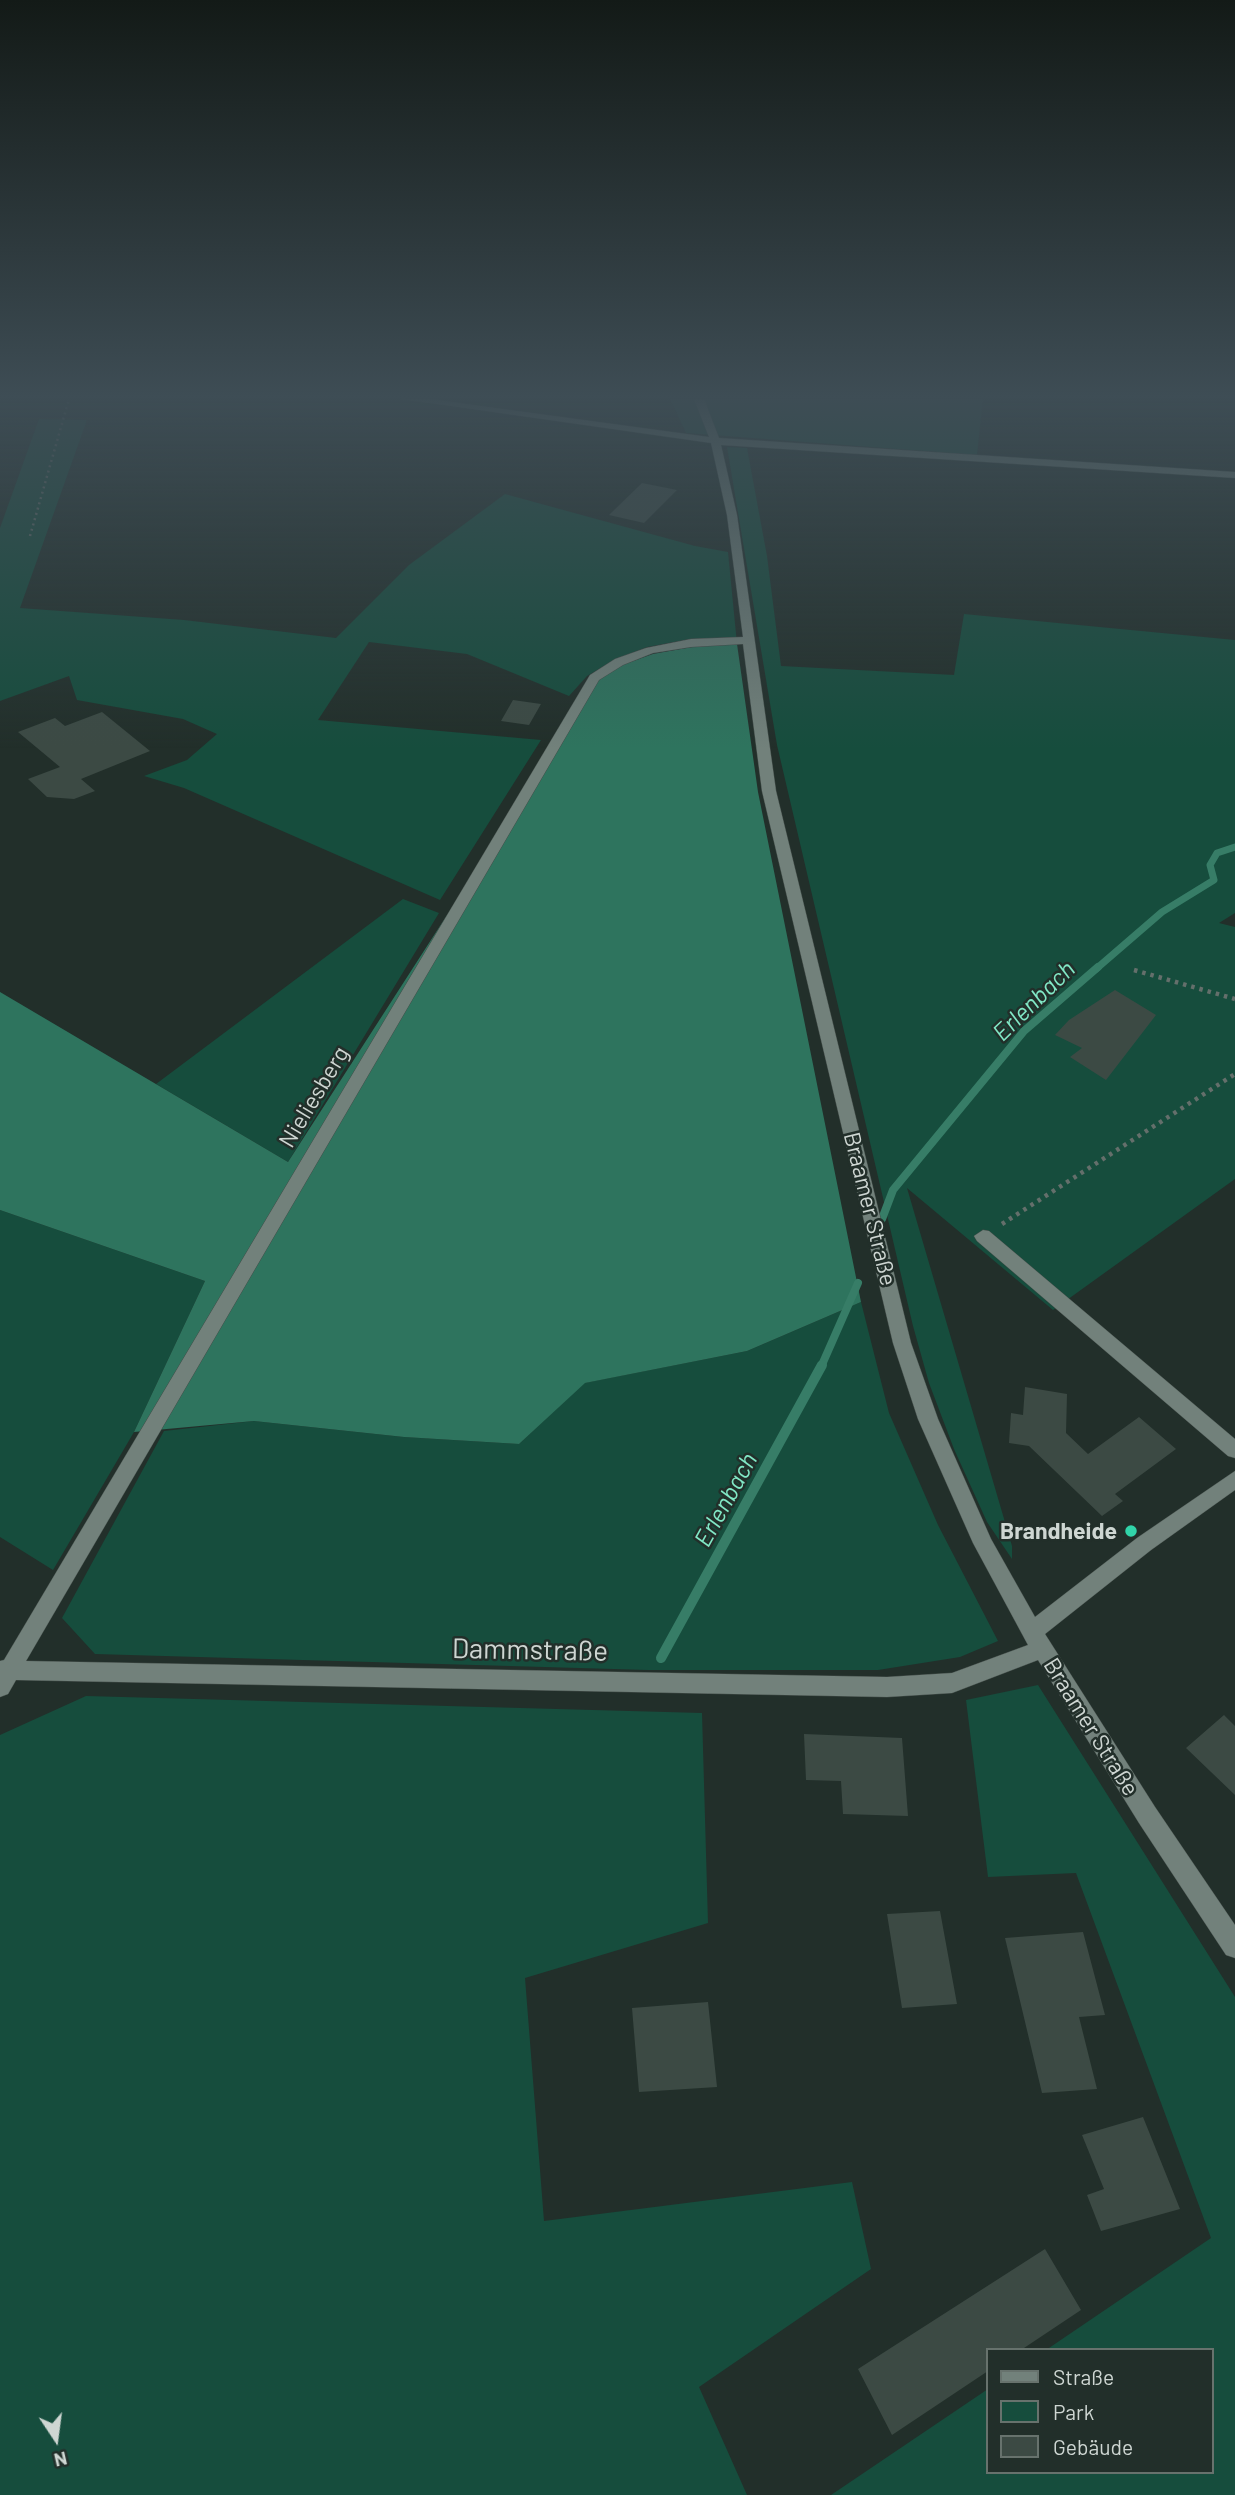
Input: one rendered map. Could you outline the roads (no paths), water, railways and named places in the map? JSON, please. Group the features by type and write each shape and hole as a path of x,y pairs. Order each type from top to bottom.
{"street":[{"name":"Braamer Straße","path":"732,515 769,791 902,1343 953,1479 1037,1641 1235,1946"},
{"name":"Nieliesberg","path":"4,1675 594,678 619,663 650,650 691,643 750,640"},
{"path":"983,1236 1235,1450"},
{"path":"1037,1641 1144,1544 1235,1479"},
{"name":"Dammstraße","path":"4,1675 887,1687 952,1683 1037,1641"}],"waterway":[{"name":"Erlenbach","path":"1096,969 1162,912 1214,880 1210,865 1217,853 1235,847"},
{"name":"Erlenbach","path":"882,1219 893,1190 1024,1031 1098,967"},
{"name":"Erlenbach","path":"821,1366 858,1283"},
{"name":"Erlenbach","path":"661,1658 821,1366"}],"place":[{"name":"Brandheide","path":"1131,1531"}]}
